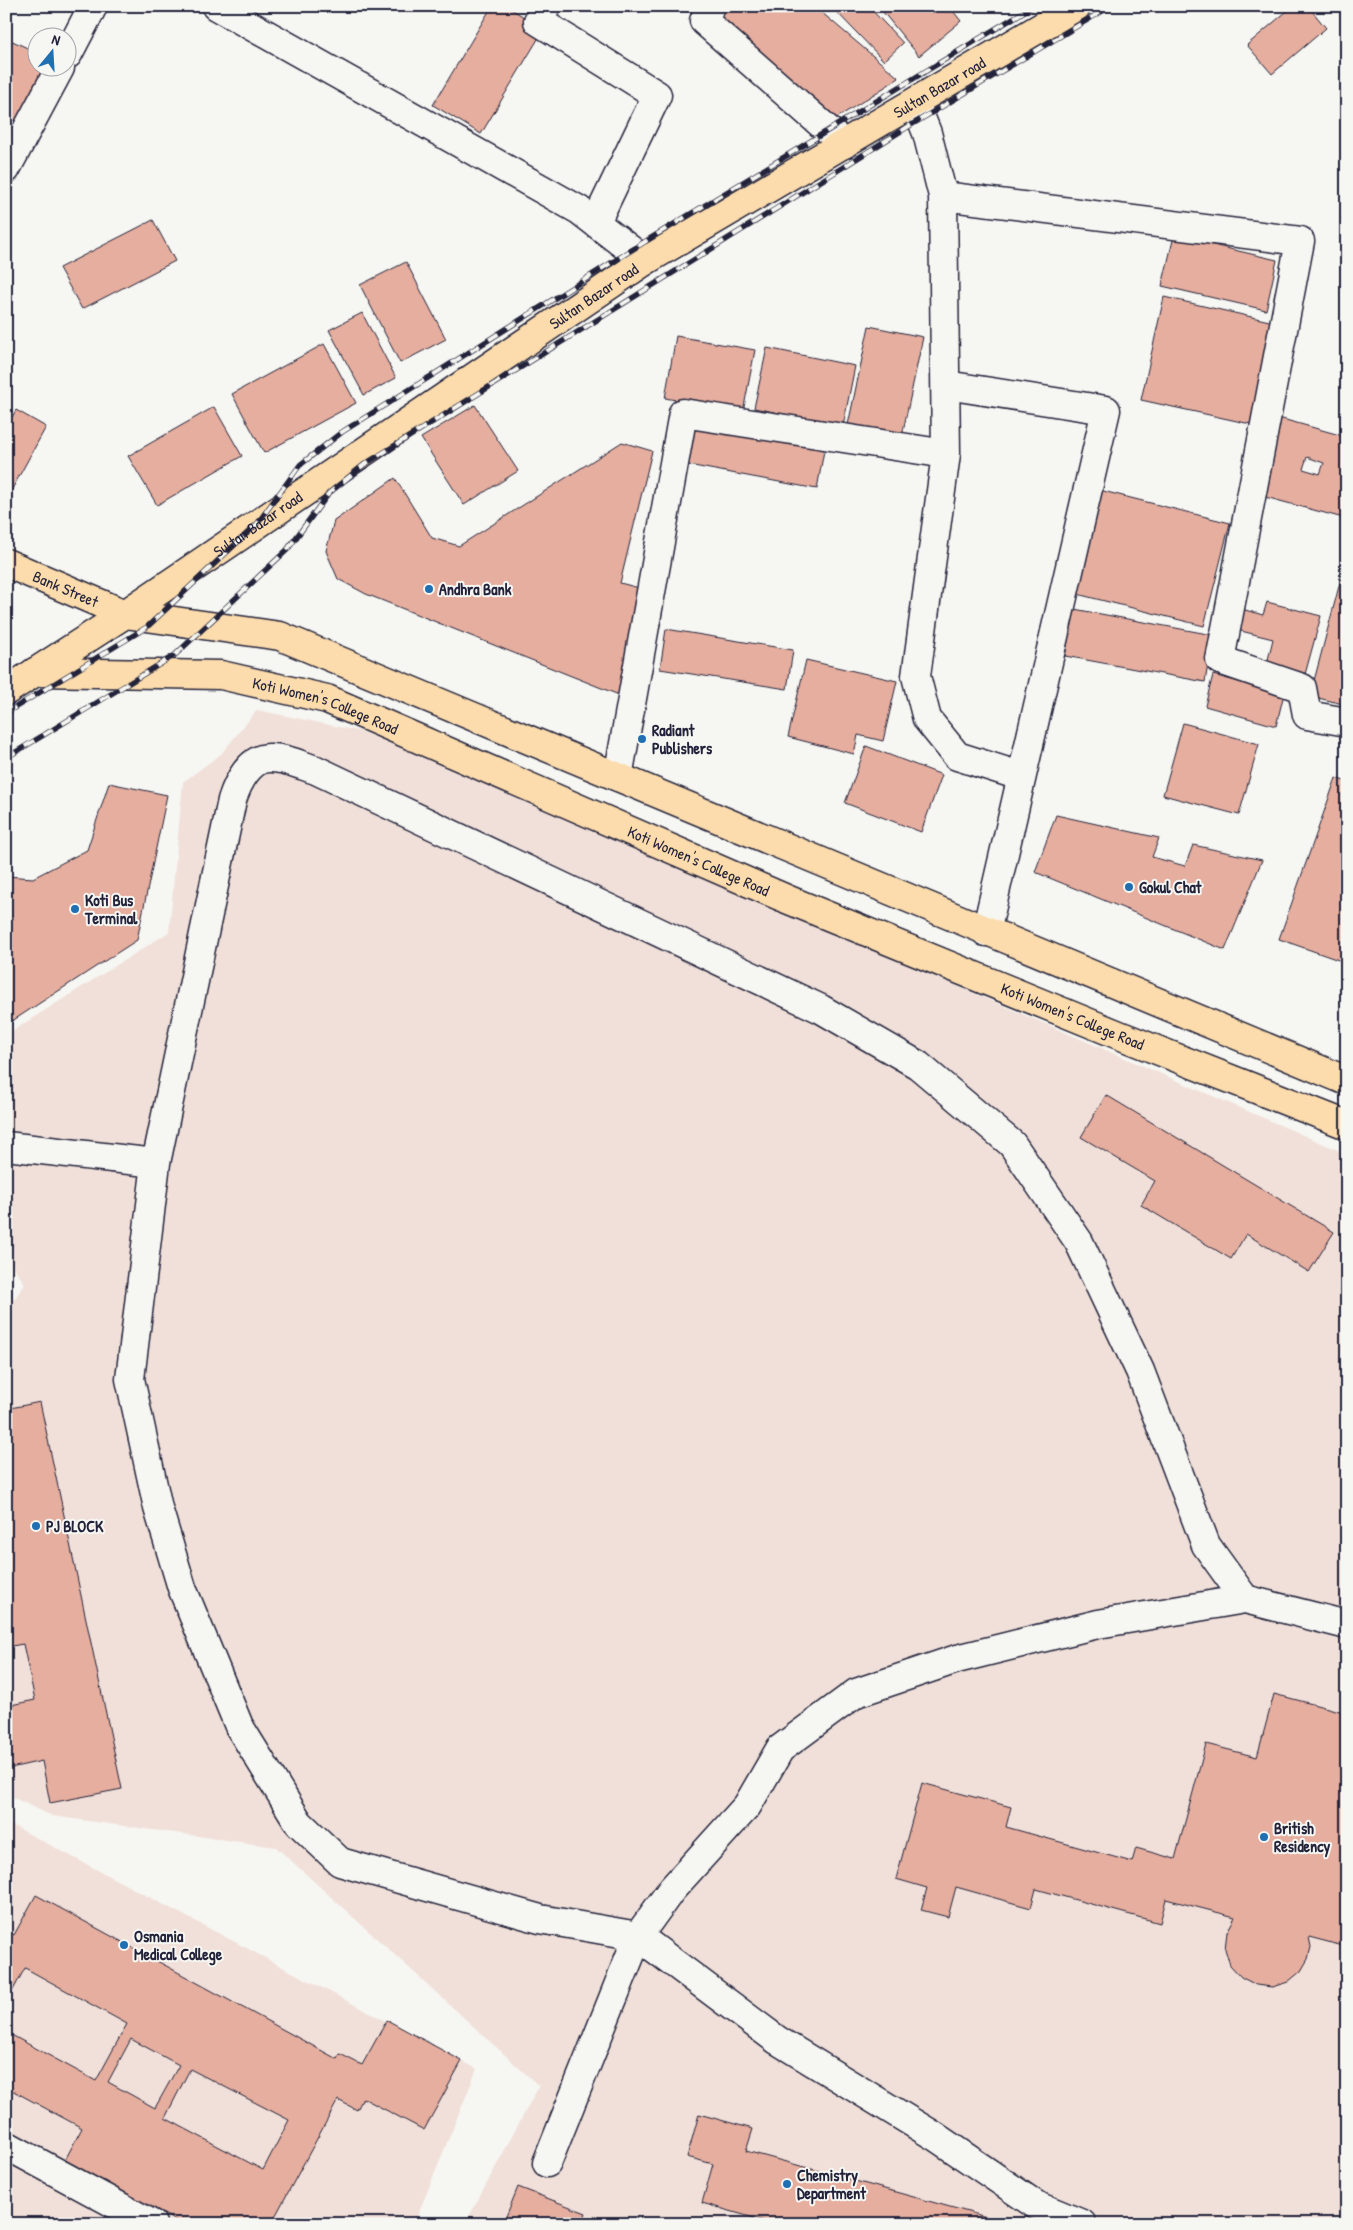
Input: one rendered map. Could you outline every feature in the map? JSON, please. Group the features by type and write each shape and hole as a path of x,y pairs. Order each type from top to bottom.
{"main road":[{"name":"Sultan Bazar road","path":"6,691 125,614 645,261 1078,6"},
{"name":"Bank Street","path":"6,563 125,614"},
{"path":"125,614 280,636 1347,1081"},
{"name":"Koti Women's College Road","path":"35,672 221,675 327,699 789,900 1118,1035 1347,1125"}],"street":[{"path":"78,35 93,6"},
{"path":"546,6 538,21 657,95 596,222"},
{"path":"710,6 704,21 844,144"},
{"path":"218,7 579,210 645,261"},
{"path":"6,169 55,78"},
{"path":"915,103 927,133 944,196 946,385 946,454 916,676 927,719 957,756 1020,776"},
{"path":"944,196 1300,241 1220,660 1302,688 1307,714 1347,722"},
{"path":"946,385 1106,410 1020,776 986,932"},
{"path":"618,777 683,413 946,454"},
{"path":"1082,2224 1036,2205 936,2137 777,2040 638,1936 540,1919 340,1862 299,1824 239,1726 182,1588 158,1508 130,1379 156,1163 232,800 239,780 255,764 270,757 316,770 821,1009 918,1065 1012,1144 1079,1242 1140,1371 1206,1544 1245,1598"},
{"path":"6,1146 156,1163"},
{"path":"547,2163 638,1936 672,1889 747,1806 780,1748 856,1693 956,1659 1088,1627 1245,1598 1347,1625"},
{"path":"6,2145 152,2224"}],"shaded area":[{"path":"257,710 373,734 1347,1154 1347,2224 465,2224 539,2086 276,1847 52,1816 6,1794 6,1311 25,1284 6,1256 6,1035 169,932 183,782 221,754"},
{"name":"Osmania Medical College","path":"6,1822 477,2069 414,2224 6,2224"}],"building":[{"path":"492,6 506,6 544,29 481,134 433,105"},
{"path":"727,6 814,6 899,78 832,121 715,20"},
{"path":"831,6 868,6 903,43 884,61"},
{"path":"878,6 949,6 961,21 919,56"},
{"path":"1293,6 1308,6 1326,28 1272,74 1247,45"},
{"path":"6,38 28,48 28,78 38,78 17,122 6,117"},
{"path":"6,127 13,130 6,143"},
{"path":"153,220 175,261 82,309 59,268"},
{"path":"1174,236 1277,260 1266,310 1162,286"},
{"path":"406,262 446,339 400,363 360,285"},
{"path":"1164,297 1278,323 1255,425 1141,400"},
{"path":"362,313 396,378 364,395 329,330"},
{"path":"869,326 923,337 902,436 848,425"},
{"path":"676,336 755,350 743,412 665,398"},
{"path":"324,344 356,403 264,453 232,394"},
{"path":"767,348 855,366 843,426 754,408"},
{"path":"475,405 518,471 464,505 421,438"},
{"path":"214,407 242,456 157,505 128,456"},
{"path":"16,410 46,427 6,500 6,428"},
{"path":"1275,417 1347,437 1347,519 1254,494","holes":["1307,457 1324,463 1320,474 1303,469"]},
{"path":"690,421 825,445 817,489 683,464"},
{"path":"622,442 652,451 620,583 643,589 619,695 366,594 338,579 326,551 334,521 395,478 432,538 459,546"},
{"path":"1099,490 1230,523 1204,626 1073,593"},
{"path":"1347,556 1347,705 1310,696"},
{"path":"1267,602 1321,616 1304,678 1266,668 1273,639 1233,629 1238,608 1263,615"},
{"path":"1074,609 1213,635 1205,682 1065,656"},
{"path":"666,629 793,650 787,689 660,669"},
{"path":"806,660 897,681 883,741 858,735 854,754 788,737"},
{"path":"1213,675 1284,694 1276,726 1205,706"},
{"path":"1183,723 1259,744 1239,815 1163,795"},
{"path":"866,746 942,775 921,832 845,803"},
{"path":"1336,778 1347,782 1347,963 1279,939"},
{"name":"Koti Bus Terminal","path":"109,783 167,795 137,940 6,1025 6,876 33,878 87,850"},
{"path":"1056,815 1159,838 1152,857 1185,866 1193,845 1262,860 1225,950 1035,872"},
{"path":"1106,1095 1334,1232 1309,1272 1246,1234 1231,1259 1141,1205 1155,1181 1081,1137"},
{"name":"PJ BLOCK","path":"40,1402 122,1789 50,1803 42,1761 6,1769 6,1706 35,1700 23,1644 6,1647 6,1409"},
{"name":"British Residency","path":"1274,1694 1347,1713 1347,1947 1309,1937 1311,1947 1308,1959 1301,1971 1288,1982 1272,1987 1256,1985 1241,1977 1230,1965 1225,1949 1227,1932 1235,1917 1166,1899 1160,1923 1036,1889 1031,1908 956,1887 948,1917 921,1910 927,1888 896,1879 922,1783 1011,1807 1006,1827 1132,1862 1136,1848 1175,1859 1206,1744 1257,1757"},
{"path":"36,1895 337,2059 340,2054 362,2065 387,2020 462,2061 424,2130 363,2098 357,2110 338,2100 271,2224 182,2224 65,2160 82,2128 6,2087 6,2032 96,2081 127,2024 25,1968 6,2003 6,1930 14,1935","holes":["131,2039 179,2065 155,2108 108,2082","190,2069 289,2120 263,2170 165,2118"]},
{"name":"Chemistry Department","path":"699,2114 753,2129 746,2151 1012,2224 775,2224 702,2203 713,2164 687,2157"},
{"path":"518,2187 586,2213 582,2224 503,2224"}],"railway":[{"path":"6,713 147,627 257,524 300,465 342,432 646,241 1033,6"},
{"path":"6,758 175,655 287,550 329,493 365,464 906,128 1111,6"}],"place":[{"name":"Andhra Bank","path":"429,589"},
{"name":"Radiant Publishers","path":"642,739"},
{"name":"Gokul Chat","path":"1129,887"},
{"name":"Koti Bus Terminal","path":"75,909"},
{"name":"PJ BLOCK","path":"36,1526"},
{"name":"British Residency","path":"1264,1837"},
{"name":"Osmania Medical College","path":"124,1945"},
{"name":"Chemistry Department","path":"787,2184"}]}
